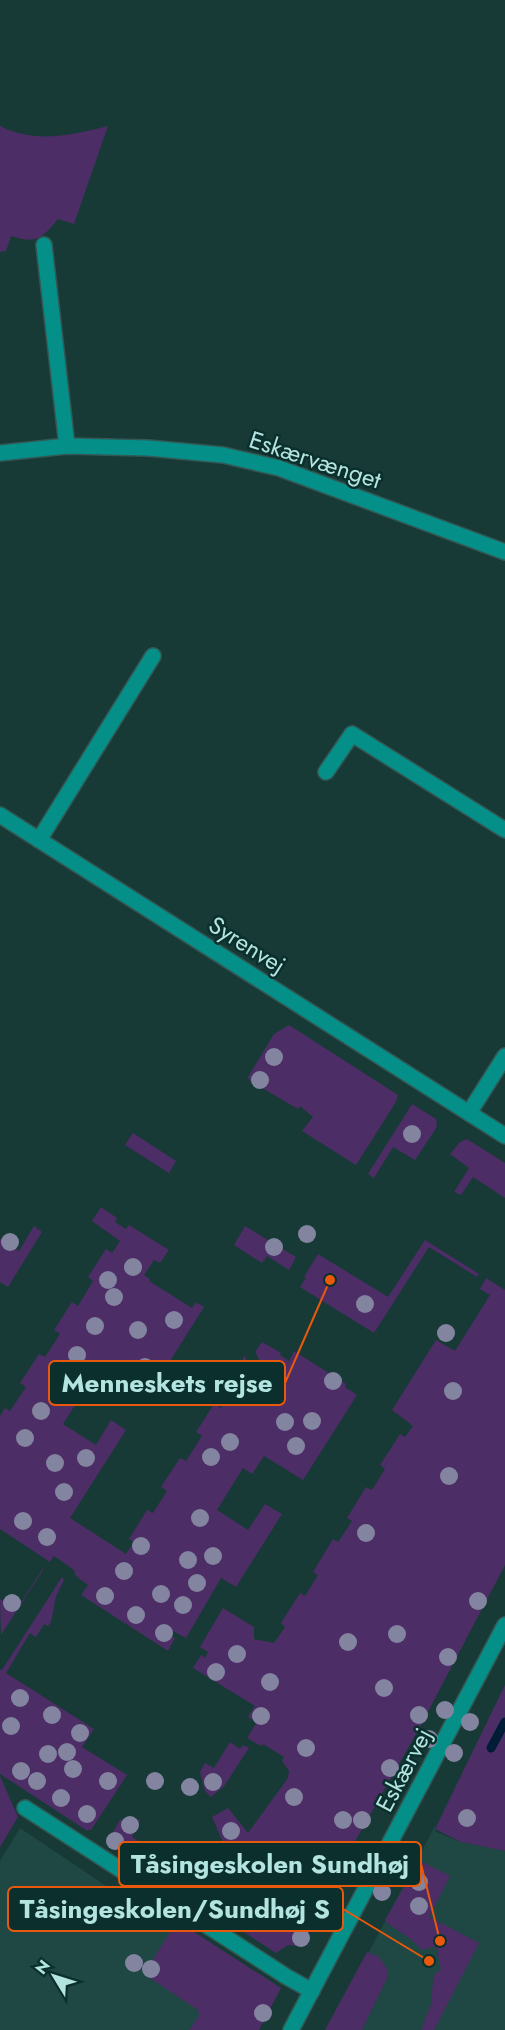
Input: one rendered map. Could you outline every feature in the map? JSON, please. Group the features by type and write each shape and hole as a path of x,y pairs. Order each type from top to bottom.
{"street":[{"path":"44,245 67,446"},
{"name":"Eskærvænget","path":"0,453 67,446 148,448 223,455 279,468 505,552"},
{"path":"39,840 153,656"},
{"path":"326,772 352,734 505,830"},
{"name":"Syrenvej","path":"0,815 505,1136"},
{"path":"469,1113 505,1056"},
{"name":"Eskærvej","path":"291,2030 505,1625"},
{"path":"25,1808 312,1991"}],"shaded area":[{"path":"0,126 27,135 54,136 108,126 74,224 58,219 38,238 27,240 11,236 6,251 0,252"},
{"path":"289,1025 398,1095 396,1102 356,1165 302,1131 313,1117 300,1106 298,1109 250,1081 248,1077 274,1034"},
{"path":"412,1104 436,1119 435,1130 415,1160 393,1147 374,1178 368,1174"},
{"path":"133,1133 176,1161 169,1173 125,1145"},
{"path":"467,1139 505,1163 505,1198 473,1177 461,1195 454,1192 469,1168 450,1154 460,1142"},
{"path":"101,1207 117,1218 115,1222 126,1229 129,1225 169,1250 160,1263 154,1260 144,1275 150,1279 149,1281 192,1308 196,1302 204,1307 150,1393 116,1372 103,1391 89,1383 63,1424 96,1445 111,1420 126,1430 70,1518 126,1554 134,1542 129,1539 147,1510 153,1513 167,1491 161,1487 180,1458 186,1461 202,1436 196,1432 214,1404 221,1408 235,1383 231,1380 245,1355 247,1367 251,1369 257,1366 259,1359 255,1352 262,1342 281,1353 280,1355 289,1361 294,1351 346,1384 345,1387 357,1395 303,1480 264,1456 252,1474 243,1468 217,1510 248,1530 265,1504 282,1514 236,1587 221,1578 186,1638 173,1631 171,1636 175,1638 168,1651 81,1595 88,1585 78,1578 79,1576 76,1577 74,1570 54,1556 50,1562 0,1529 0,1416 5,1408 10,1411 26,1387 20,1383 39,1354 45,1357 60,1334 54,1330 72,1302 78,1306 93,1281 88,1277 106,1249 112,1253 120,1241 92,1221"},
{"path":"34,1226 42,1232 8,1287 0,1282 0,1239 19,1251"},
{"path":"245,1226 296,1257 289,1270 267,1256 262,1263 234,1245"},
{"path":"425,1240 479,1274 477,1277 429,1247 374,1333 300,1287 318,1254 388,1297"},
{"path":"486,1278 505,1290 505,1565 420,1727 345,1859 304,1944 288,1945 276,1953 112,1846 110,1837 120,1820 132,1818 140,1820 132,1837 158,1852 185,1855 218,1850 225,1847 212,1817 228,1808 248,1833 288,1778 289,1771 282,1761 284,1757 263,1744 261,1746 247,1738 257,1722 248,1717 255,1706 193,1668 201,1655 205,1658 208,1652 200,1647 223,1608 254,1627 254,1639 274,1643 285,1627 281,1623 300,1593 305,1596 318,1575 313,1572 333,1539 338,1542 352,1521 347,1518 366,1487 372,1490 385,1469 380,1465 400,1434 405,1437 413,1426 392,1410 436,1340 455,1351 490,1295 480,1289"},
{"path":"43,1568 1,1635 0,1599 6,1603 12,1594 22,1601"},
{"path":"62,1577 64,1580 56,1596 51,1622 48,1626 44,1624 36,1637 30,1633 6,1673 94,1729 82,1747 127,1775 91,1830 86,1830 0,1774 0,1669 2,1670"},
{"path":"505,1685 505,1851 461,1842 435,1829"},
{"path":"230,1742 240,1749 243,1745 249,1748 224,1786 211,1797 205,1791 200,1772 205,1763 214,1768"},
{"path":"0,1776 18,1817 0,1847"},
{"path":"435,1826 436,1832 461,1842 505,1851 505,2030 328,2030"},
{"path":"20,1828 261,1990 241,2030 0,2030 0,1861"},
{"path":"422,1862 450,1876 429,1917 479,1943 434,2030 421,2030 431,2004 433,1980 435,1974 441,1969 436,1946 422,1950 385,1920 416,1866"},
{"path":"177,1921 281,1988 259,2030 189,2030 199,2016 198,2010 144,1974"},
{"path":"367,1952 379,1957 388,1971 388,1976 362,2030 325,2030"}],"waterway":[{"path":"491,1748 505,1722"}],"place":[{"name":"Menneskets rejse","path":"330,1280"},
{"name":"Tåsingeskolen Sundhøj","path":"440,1941"},
{"name":"Tåsingeskolen/Sundhøj S","path":"429,1961"}]}
